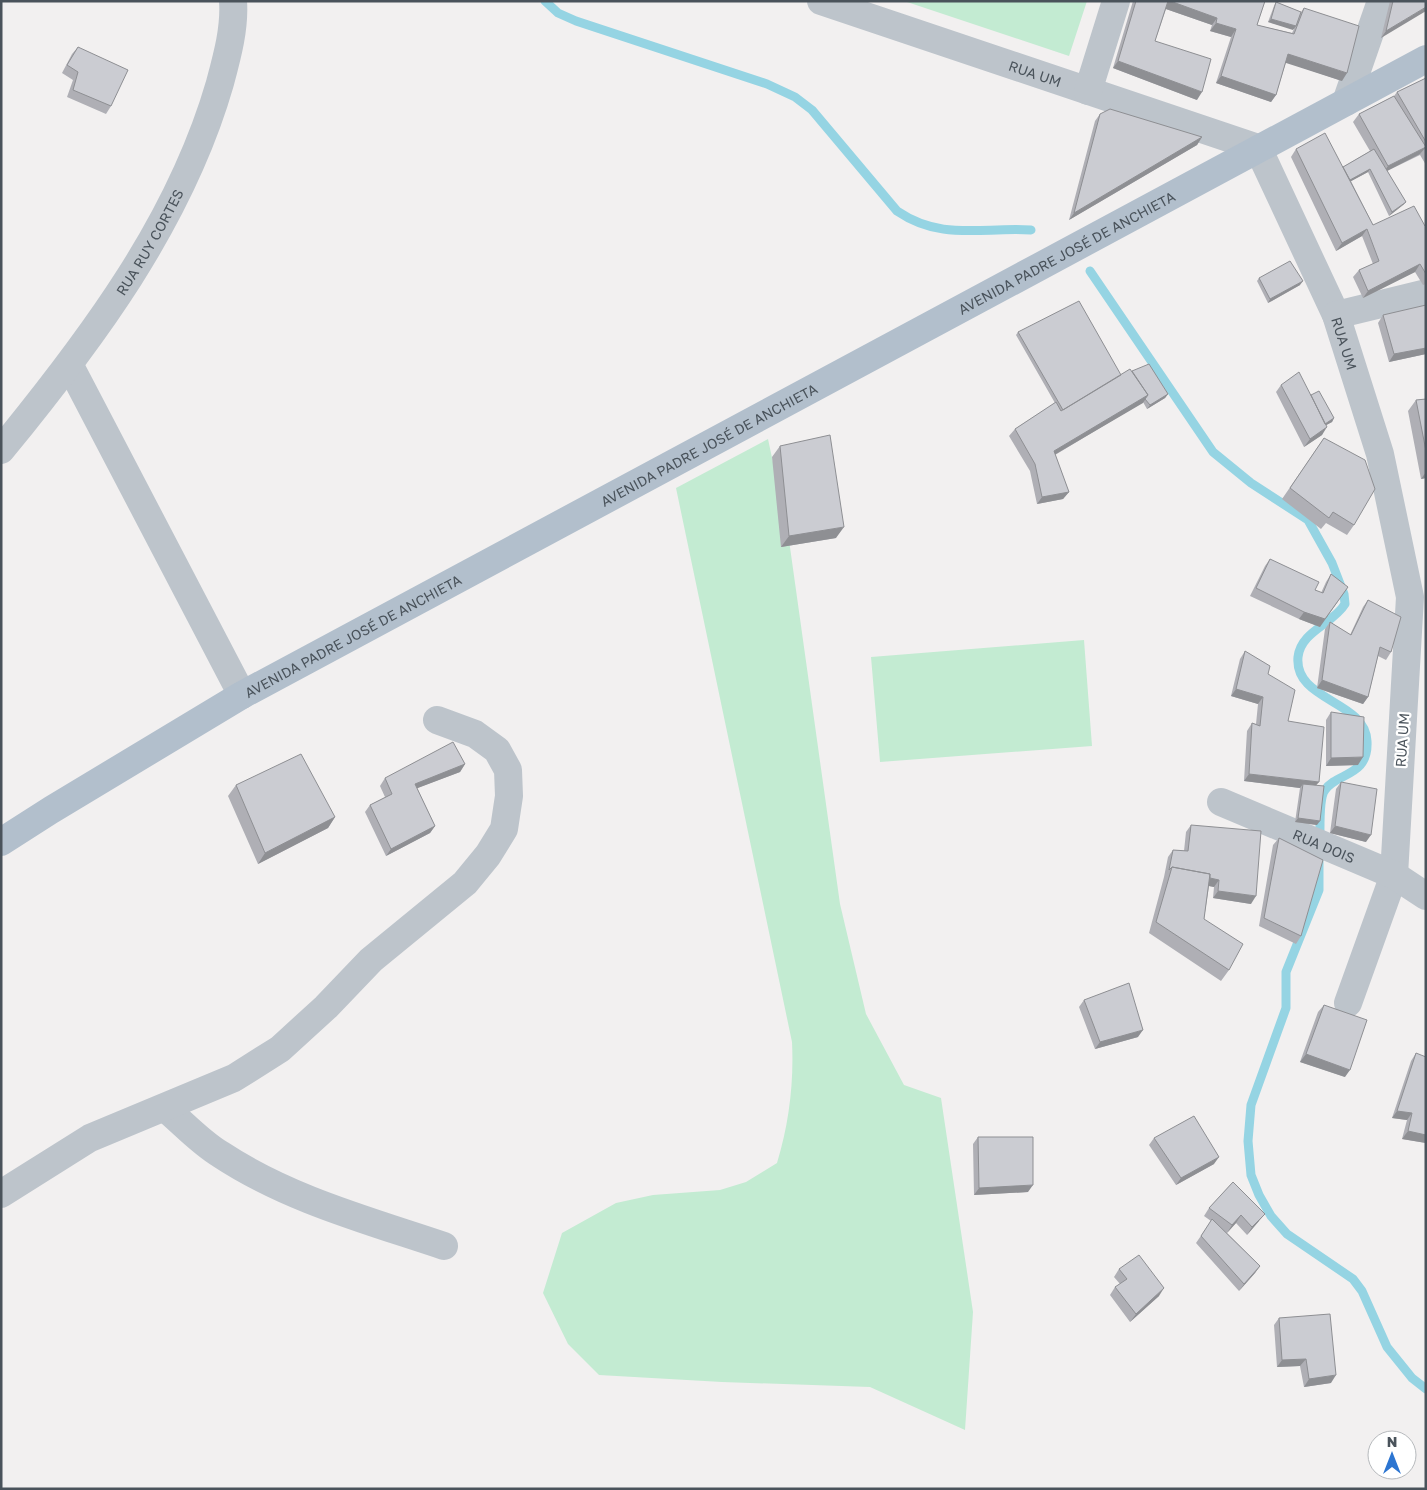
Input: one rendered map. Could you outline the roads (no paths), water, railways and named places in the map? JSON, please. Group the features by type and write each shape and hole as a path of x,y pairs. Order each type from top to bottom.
{"main road":[{"name":"AVENIDA PADRE JOSÉ DE ANCHIETA","path":"1,842 242,695 1426,59"}],"street":[{"name":"RUA RUY CORTES","path":"1,450 70,366 157,234 211,114 226,60 234,13 233,1"},
{"name":"RUA UM","path":"821,1 1258,148 1336,315 1380,454 1418,601 1394,875 1348,1003"},
{"path":"1088,91 1116,1"},
{"path":"1346,102 1381,1"},
{"path":"1336,315 1426,293"},
{"path":"70,366 242,695"},
{"path":"1,1194 90,1138 234,1078 280,1049 326,1007 371,960 465,883 488,855 504,829 510,796 508,770 497,750 475,734 437,720"},
{"name":"RUA DOIS","path":"1221,802 1394,875 1426,896"},
{"path":"165,1108 218,1153 248,1172 294,1195 444,1246"}],"waterway":[{"path":"545,1 558,13 576,21 767,84 795,97 812,110 897,211 913,220 929,226 962,231 1031,230"},
{"path":"1090,271 1213,452 1251,483 1308,520 1332,563 1344,594 1345,604 1340,611 1311,634 1300,648 1298,657 1300,672 1307,683 1355,717 1363,727 1367,741 1366,753 1358,768 1330,784 1323,794 1320,813 1320,839"},
{"path":"1319,862 1319,890 1286,972 1286,1008 1251,1105 1248,1141 1251,1175 1259,1195 1271,1216 1287,1234 1353,1279 1362,1291 1387,1347 1412,1378 1426,1389"}]}
